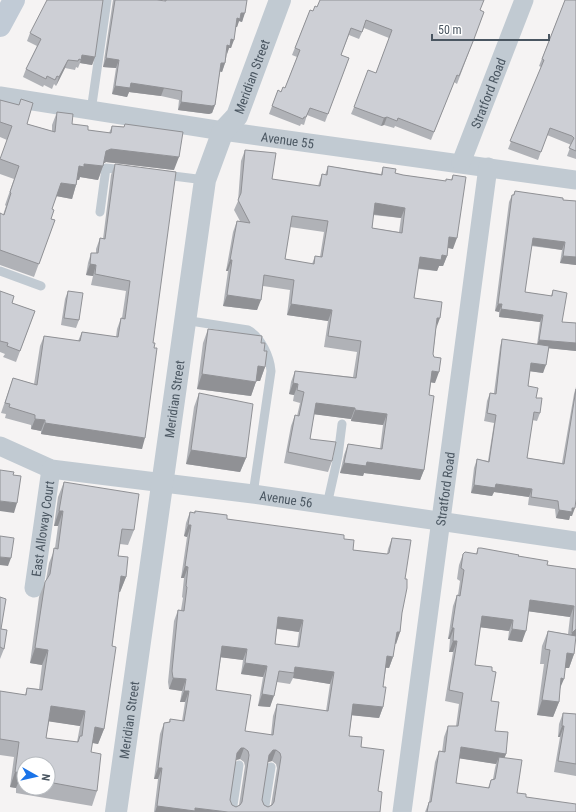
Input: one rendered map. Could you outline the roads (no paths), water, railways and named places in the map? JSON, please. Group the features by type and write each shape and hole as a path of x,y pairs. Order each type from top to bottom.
{"main road":[{"path":"0,26 14,0"}],"street":[{"name":"Meridian Street","path":"116,812 184,320 205,180 223,131 237,116 280,0"},
{"name":"Stratford Road","path":"461,163 524,0"},
{"name":"Avenue 55","path":"0,96 223,131 576,180"},
{"name":"Stratford Road","path":"402,812 488,167"},
{"name":"Avenue 56","path":"0,446 51,469 253,494 576,541"},
{"name":"East Alloway Court","path":"34,588 51,469"}],"lane":[{"path":"91,111 107,0"},
{"path":"100,212 106,168 137,172"},
{"path":"152,174 205,180"},
{"path":"0,271 41,286"},
{"path":"184,320 248,330 254,335 269,357 271,371 253,494"},
{"path":"327,505 338,456 342,424"},
{"path":"232,812 239,765"},
{"path":"264,812 271,767"}]}
